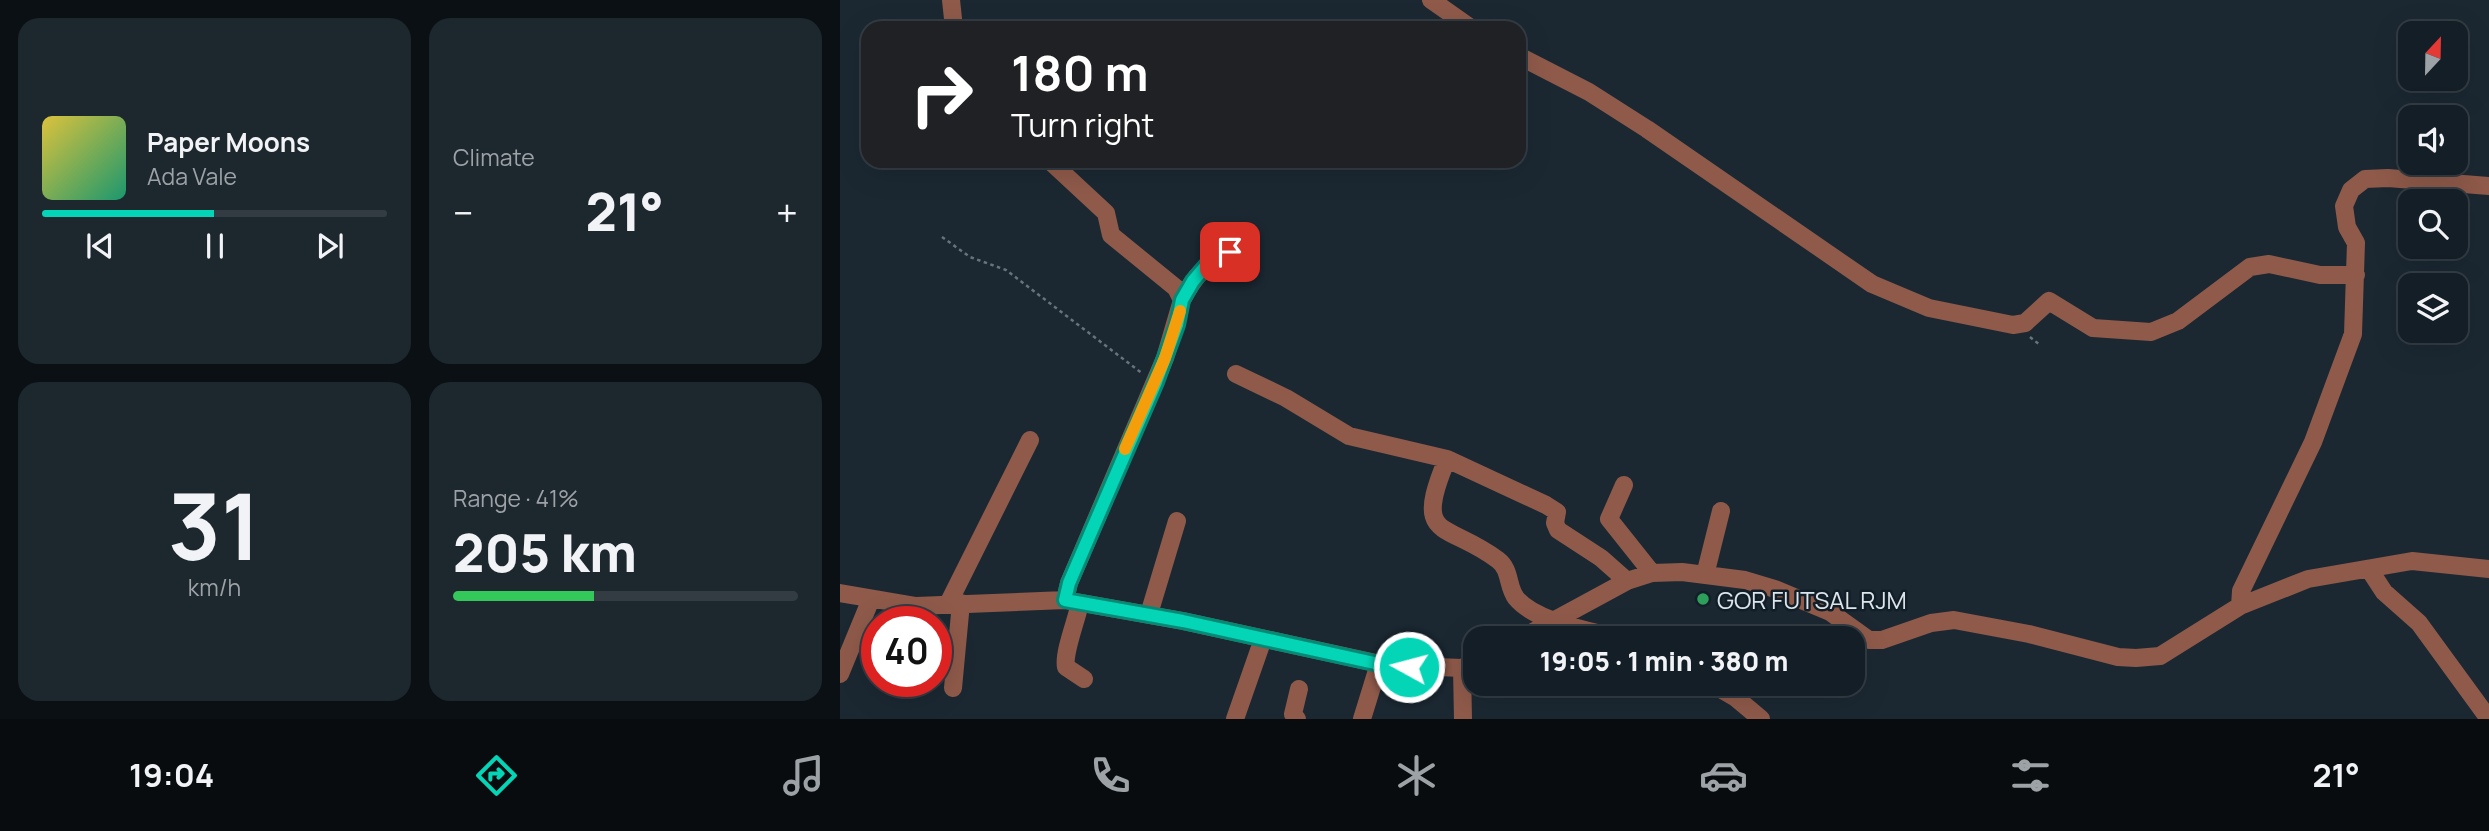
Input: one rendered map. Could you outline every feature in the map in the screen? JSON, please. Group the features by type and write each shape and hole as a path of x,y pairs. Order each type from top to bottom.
{"street":[{"path":"951,0 953,21"},
{"path":"1431,0 1461,21"},
{"path":"1526,60 1589,92 1647,129 1872,284 1929,308 2013,325 2025,323 2049,301 2093,328 2151,332 2178,321 2250,267 2269,264 2320,275 2356,275"},
{"path":"1058,168 1106,213 1110,219 1111,235 1176,288 1182,300"},
{"path":"2239,606 2241,591 2313,442 2353,334 2356,243 2347,227 2344,206 2351,190 2365,179 2416,178 2489,186"},
{"path":"1084,680 1066,667 1064,657 1074,633 1069,583 1156,382 1177,325 1182,300 1193,281 1211,260 1230,252"},
{"path":"1236,374 1286,398 1349,436 1447,459 1546,505 1557,512 1555,523 1558,530 1601,558 1627,582"},
{"path":"953,688 954,603 1030,440"},
{"path":"1447,459 1432,496 1432,512 1439,526 1501,562 1518,600 1531,610 1575,626"},
{"path":"1624,485 1609,519 1653,573"},
{"path":"1705,575 1721,511"},
{"path":"1149,614 1177,521"},
{"path":"1547,626 1627,582 1653,573 1682,572 1745,580 1775,589 1830,612 1869,640 1882,640 1931,623 1954,620 2029,634 2118,657 2160,656 2239,606 2308,579 2412,561 2489,569"},
{"path":"2369,569 2384,592 2419,623 2489,719"},
{"path":"840,593 916,606 1072,601 1149,614 1379,664 1463,665"},
{"path":"840,674 871,599"},
{"path":"1235,719 1263,639"},
{"path":"1362,719 1379,664"},
{"path":"1297,719 1293,714 1299,689"},
{"path":"1463,719 1465,696"},
{"path":"1733,696 1761,719"}],"path":[{"path":"942,237 970,257 1006,270 1128,365 1156,382"}],"slow traffic":[{"path":"1125,449 1165,358 1180,311"}],"place":[{"name":"GOR FUTSAL RJM","path":"1703,599"}],"route":[{"path":"1230,252 1211,260 1193,281 1182,300 1177,325 1165,358 1119,461 1069,583 1065,600 1149,614 1379,664 1409,667"}]}
